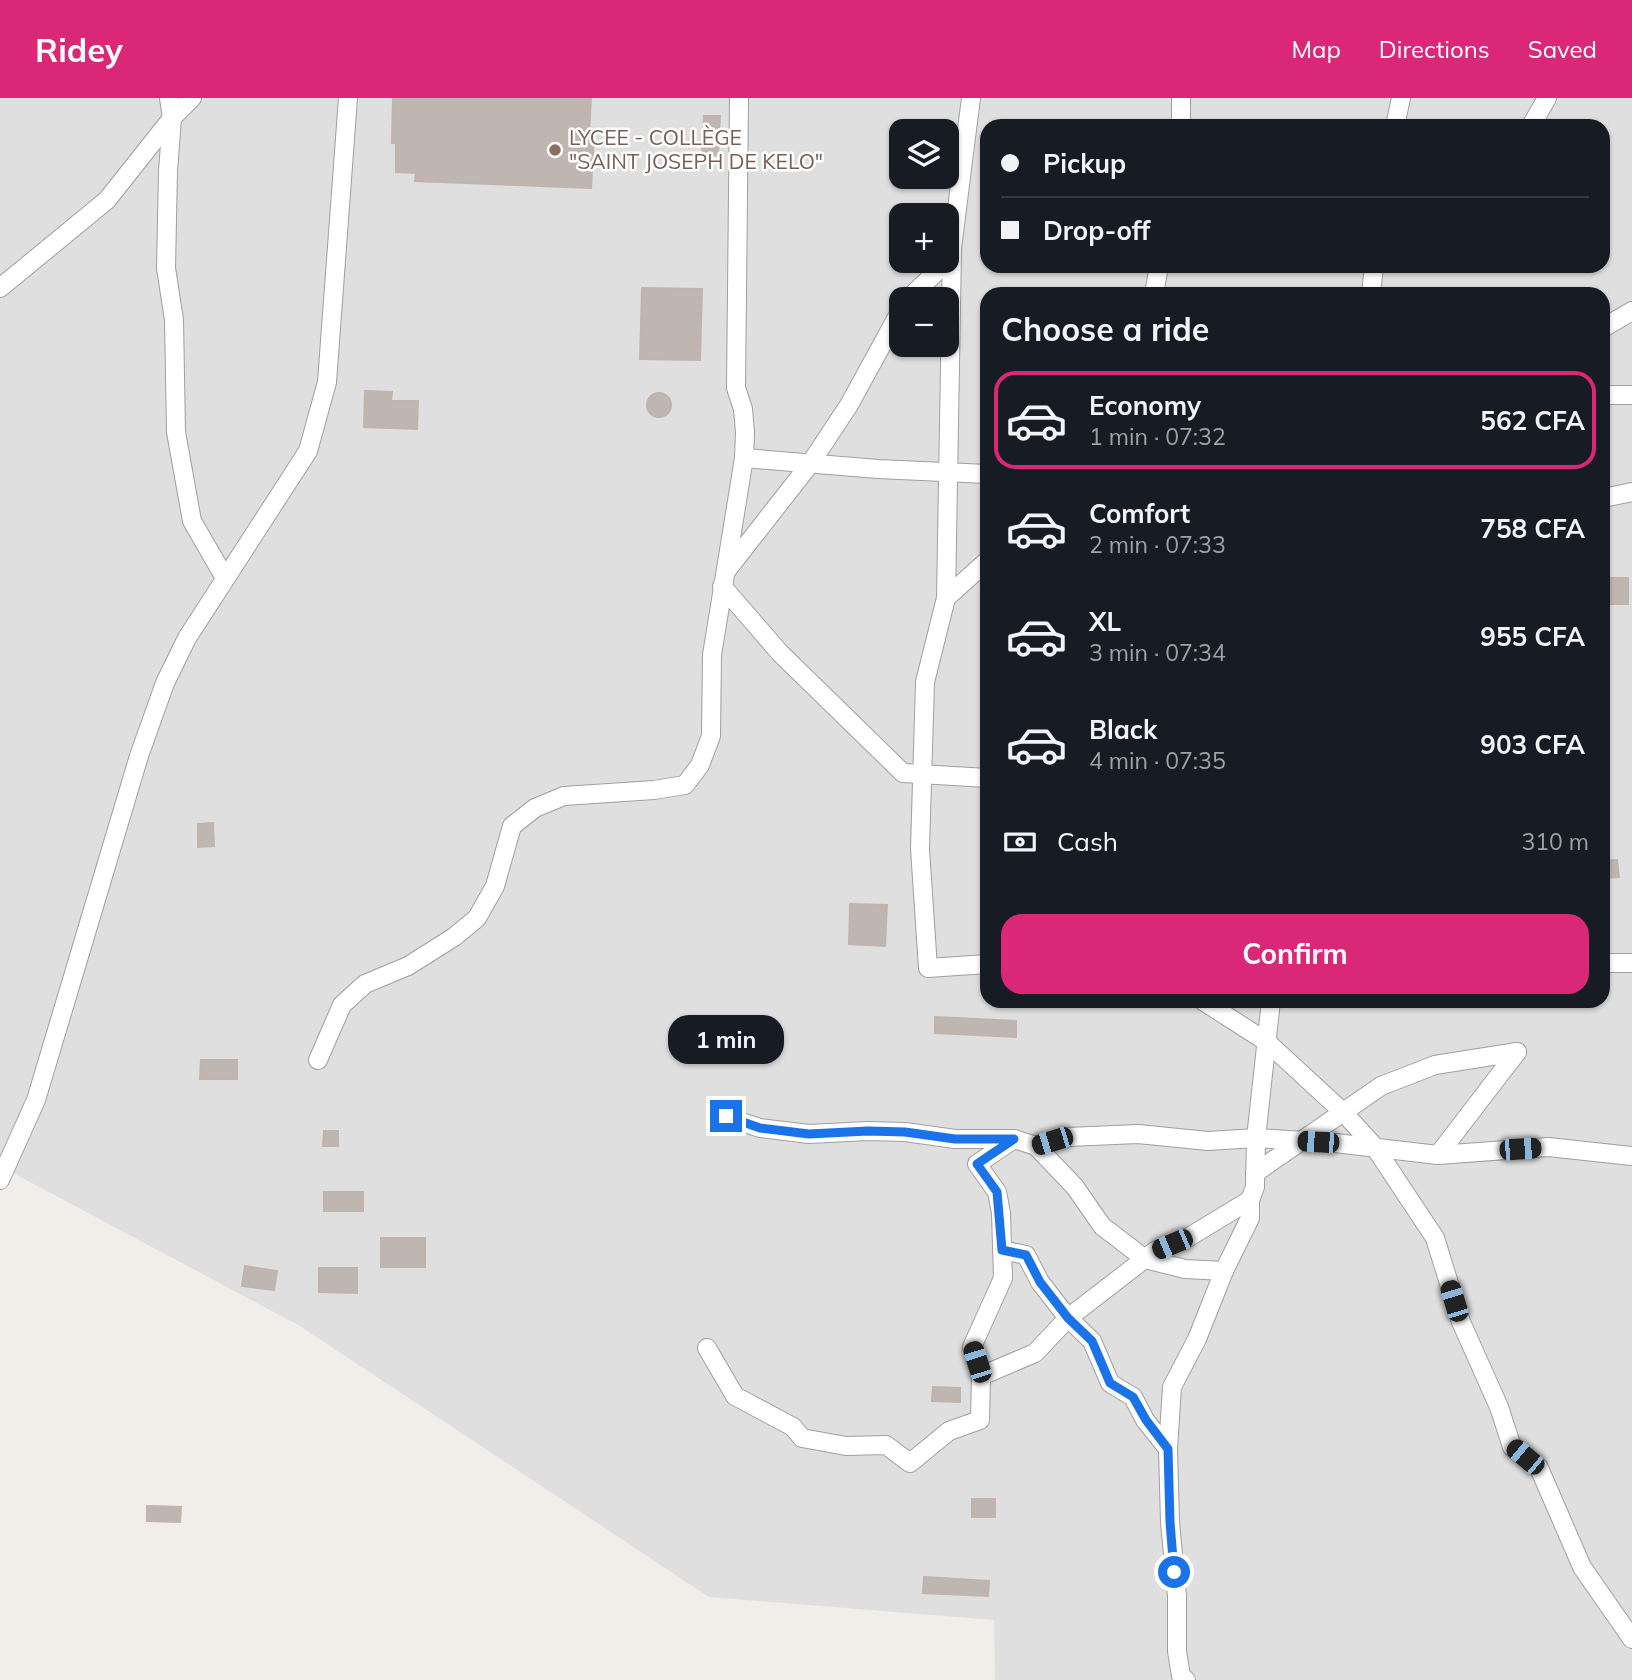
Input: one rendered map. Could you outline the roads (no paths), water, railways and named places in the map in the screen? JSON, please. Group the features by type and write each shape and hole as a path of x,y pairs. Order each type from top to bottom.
{"street":[{"path":"169,98 172,118 166,268 174,320 177,432 192,521 225,578"},
{"path":"0,288 107,200 172,118 192,98"},
{"path":"0,1180 36,1100 139,756 165,683 187,638 308,451 327,382 348,98"},
{"path":"318,1060 342,1005 365,984 408,965 454,937 477,918 495,886 512,826 535,808 564,796 654,790 685,785 700,765 711,736 712,655 744,458 743,409 736,388 739,98"},
{"path":"958,203 971,98"},
{"path":"1181,98 1181,119"},
{"path":"1396,119 1401,98"},
{"path":"1535,119 1547,98"},
{"path":"921,287 935,273"},
{"path":"951,273 946,598 925,682 920,849 928,968 980,964"},
{"path":"1610,324 1632,311"},
{"path":"724,580 810,464 849,405 889,332"},
{"path":"1610,395 1632,395"},
{"path":"744,458 980,474"},
{"path":"1610,497 1632,492"},
{"path":"946,598 980,567"},
{"path":"724,580 780,653 903,773 980,778"},
{"path":"1610,962 1632,964"},
{"path":"1214,1008 1267,1042 1344,1113 1374,1146 1435,1237 1461,1322 1499,1407 1512,1447 1539,1468 1582,1567 1632,1639"},
{"path":"1186,1680 1181,1676 1177,1651 1177,1596 1170,1522 1168,1449 1172,1387 1197,1339 1224,1271 1250,1218 1250,1200 1255,1187 1256,1138 1269,1008"},
{"path":"1255,1172 1381,1086 1435,1066 1517,1052 1438,1155"},
{"path":"726,1116 760,1128 809,1134 905,1132 955,1139 1014,1139 1037,1146 1075,1187 1102,1226 1145,1259 1185,1269 1224,1271"},
{"path":"1037,1146 1068,1137 1138,1134 1208,1141 1256,1138 1374,1146 1438,1155 1548,1147 1632,1156"},
{"path":"707,1348 735,1396 793,1427 802,1438 846,1446 886,1445 909,1463 949,1431 980,1420 981,1376 972,1347 1003,1278 997,1192 977,1164 1014,1139"},
{"path":"981,1376 1035,1353 1068,1318 1155,1251 1188,1237 1250,1200"},
{"path":"1002,1250 1026,1255 1040,1282 1068,1318 1092,1341 1110,1383 1133,1397 1168,1449"}],"place":[{"name":"LYCEE - COLLÈGE \"SAINT JOSEPH DE KELO\"","path":"555,150"}]}
